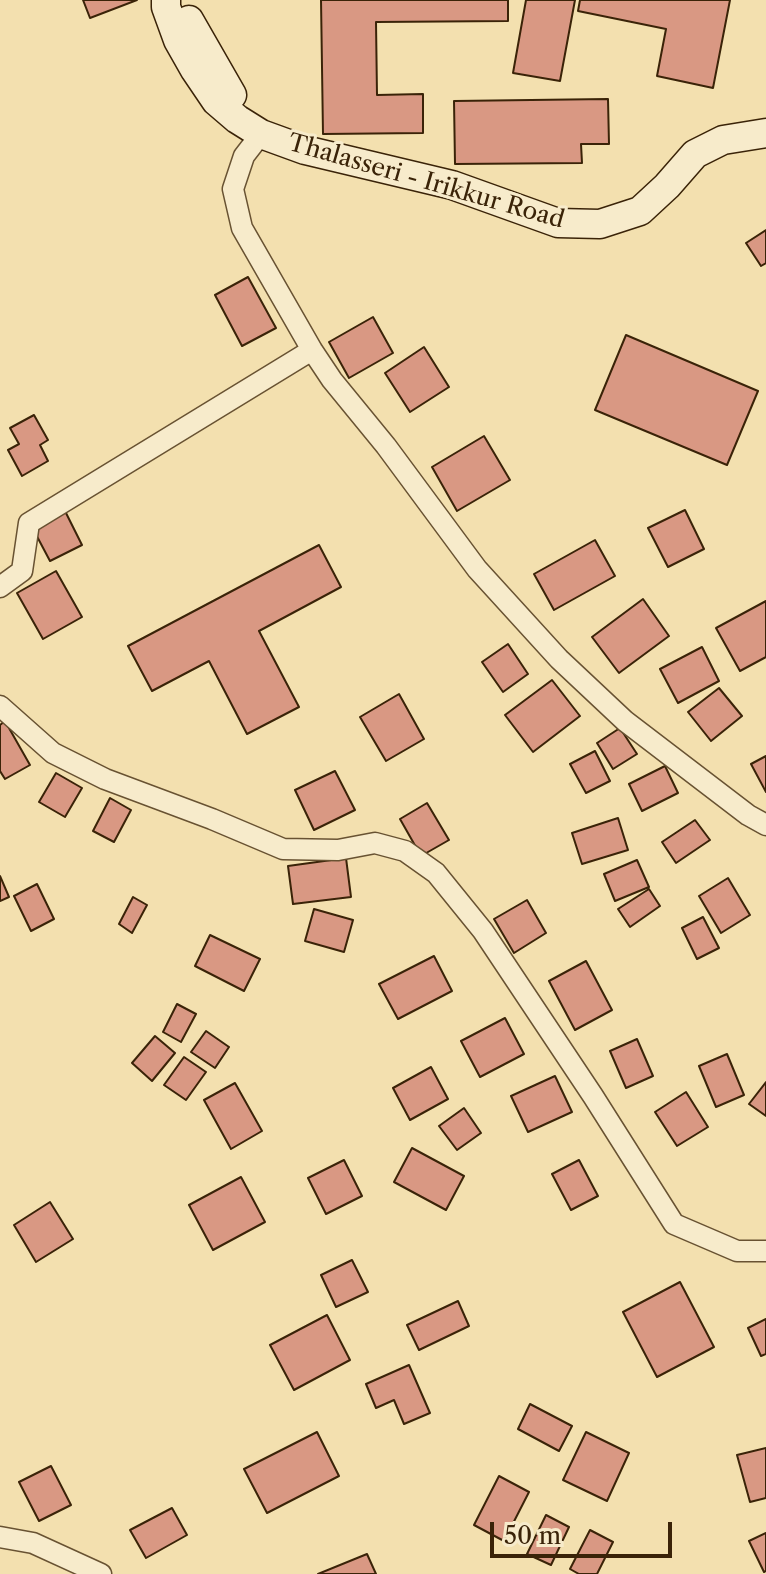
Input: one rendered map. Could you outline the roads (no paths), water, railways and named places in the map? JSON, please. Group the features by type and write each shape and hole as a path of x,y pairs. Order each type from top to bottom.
{"main road":[{"path":"166,0 178,40 216,101 261,134"},
{"name":"Thalasseri - Irikkur Road","path":"180,0 230,92 261,134 305,150 452,185 558,223 600,224 640,211 695,154 723,140 766,133"}],"street":[{"path":"261,134 244,156 233,189 242,228 332,380 386,446 477,569 559,659 625,721 748,815 766,825"},
{"path":"0,587 22,571 29,523 312,350"},
{"path":"0,706 53,753 105,779 283,849 338,850 375,843 405,851 436,873 483,931 674,1224 737,1251 766,1251"},
{"path":"0,1537 33,1543 101,1574"}]}
